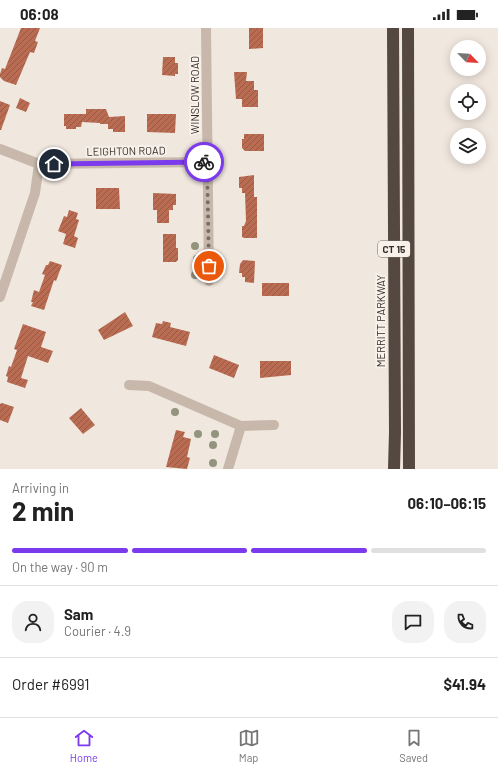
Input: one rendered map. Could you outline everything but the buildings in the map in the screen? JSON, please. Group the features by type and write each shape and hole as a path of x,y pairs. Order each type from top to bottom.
{"highway":[{"name":"MERRITT PARKWAY","path":"393,28 394,469"},
{"name":"CT 15","path":"408,28 409,469"}],"street":[{"name":"WINSLOW ROAD","path":"206,28 209,281"},
{"name":"LEIGHTON ROAD","path":"0,149 39,164 207,162"},
{"path":"0,297 35,193 39,164"},
{"path":"129,385 149,386 241,426 274,425"},
{"path":"228,469 241,426"}],"way so far":[{"path":"204,162 207,162 209,266"}],"route":[{"path":"54,164 204,162"}]}
